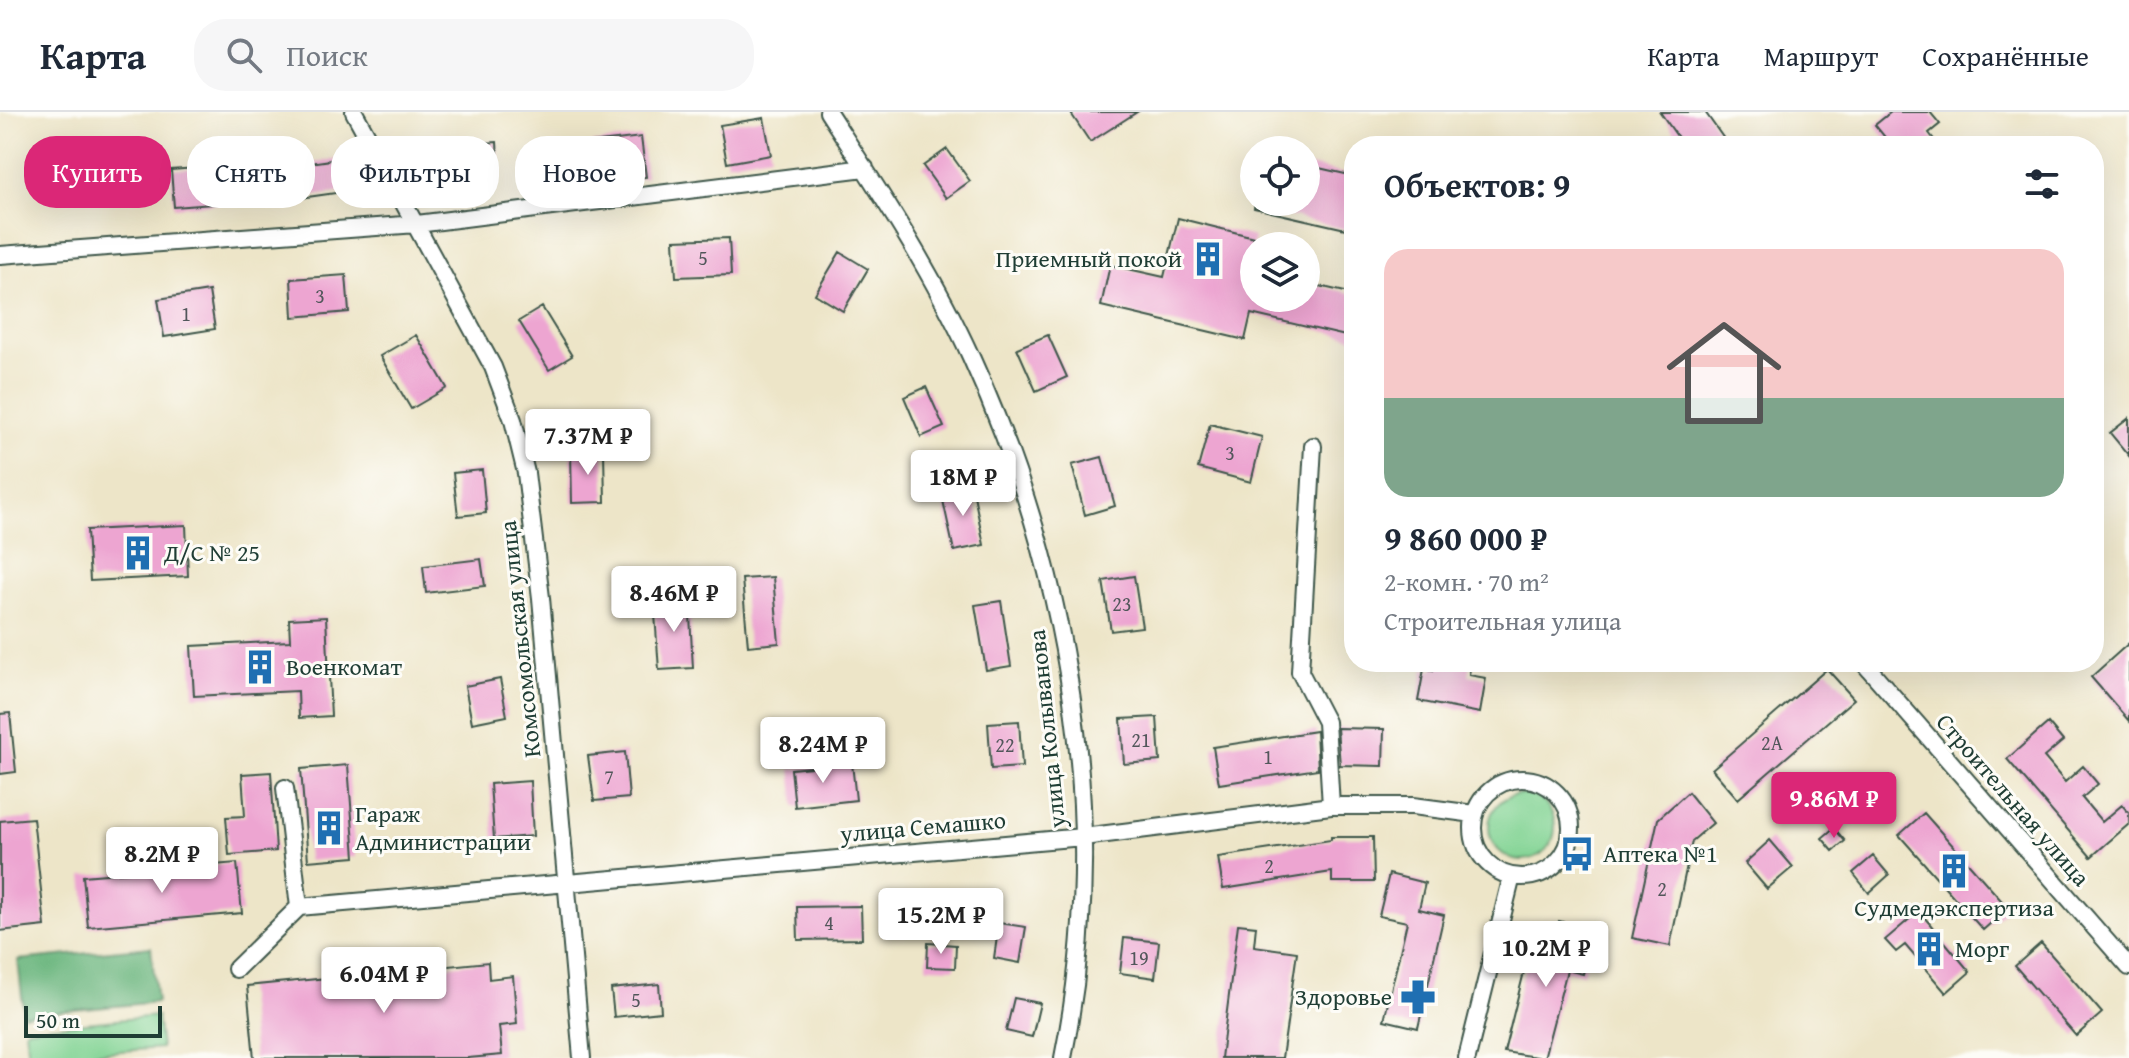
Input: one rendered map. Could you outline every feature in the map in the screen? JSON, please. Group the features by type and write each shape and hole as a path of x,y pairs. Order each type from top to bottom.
{"street":[{"name":"Комсомольская улица","path":"354,112 493,367 513,420 526,473 582,1058"},
{"name":"улица Колыванова","path":"828,112 865,168 970,355 1005,438 1035,525 1059,618 1075,713 1083,837 1079,942 1063,1058"},
{"path":"0,255 417,224 865,168"},
{"path":"1313,446 1300,672 1326,722 1331,806"},
{"name":"Строительная улица","path":"1872,672 2129,967"},
{"path":"1508,781 1540,782 1565,803 1571,834 1566,850 1544,872 1512,876 1485,860 1477,846 1474,814 1493,788 1508,781"},
{"path":"236,969 299,907 285,788"},
{"name":"улица Семашко","path":"299,907 1083,837 1331,806 1413,806 1474,814"},
{"path":"1467,1058 1512,876"}],"green space":[{"path":"1516,794 1528,794 1540,799 1550,809 1555,827 1553,840 1540,855 1528,860 1516,860 1504,855 1494,845 1489,833 1489,821 1494,809 1504,799"},
{"path":"151,947 157,1002 24,1015 18,960"},
{"path":"157,1016 161,1048 28,1058 25,1029"}],"building":[{"path":"1070,112 1137,112 1090,142"},
{"path":"1660,112 1705,112 1722,136 1677,136"},
{"path":"1891,112 1930,112 1940,124 1929,133 1931,136 1884,136 1875,125"},
{"path":"764,118 771,155 727,163 720,125"},
{"path":"947,149 970,181 946,198 923,166"},
{"path":"331,160 331,194 315,196 315,162"},
{"path":"1320,168 1344,174 1344,229 1289,216 1320,216"},
{"path":"187,169 187,206 174,207 171,170"},
{"path":"1178,218 1240,234 1240,312 1320,312 1320,286 1344,292 1344,336 1251,314 1245,340 1101,306 1110,265 1164,277"},
{"path":"729,238 731,275 676,277 674,240"},
{"path":"840,252 868,269 843,311 815,294"},
{"path":"346,275 349,312 293,317 291,279"},
{"path":"209,291 215,329 164,337 158,299"},
{"path":"542,307 572,356 549,370 519,321"},
{"path":"416,335 447,388 411,409 380,356"},
{"path":"1048,335 1067,377 1036,391 1017,348"},
{"path":"926,387 944,427 921,437 904,397"},
{"path":"2129,418 2129,456 2110,433"},
{"path":"1210,424 1262,437 1251,482 1198,468"},
{"path":"604,451 605,502 572,503 571,452"},
{"path":"1102,457 1115,506 1085,515 1072,465"},
{"path":"482,470 486,513 458,516 453,473"},
{"path":"972,485 984,545 954,551 941,491"},
{"name":"Д/С № 25","path":"186,525 188,576 90,581 87,530"},
{"path":"481,559 485,586 426,593 423,566"},
{"path":"1134,576 1142,627 1111,631 1103,581"},
{"path":"773,577 779,643 748,646 742,579"},
{"path":"689,598 693,668 659,670 654,600"},
{"path":"1001,601 1011,666 986,670 975,605"},
{"name":"Военкомат","path":"326,617 331,716 299,718 298,691 194,696 191,646 290,641 289,619"},
{"path":"2129,643 2129,721 2091,677 2097,672 2104,672 2104,665"},
{"path":"1423,672 1469,672 1469,675 1486,678 1480,713 1418,701"},
{"path":"1824,672 1830,672 1854,699 1738,799 1712,769"},
{"path":"500,679 507,716 472,723 465,686"},
{"path":"10,713 16,772 0,774 0,714"},
{"path":"1157,717 1160,761 1124,764 1121,719"},
{"path":"1019,721 1022,767 991,769 988,723"},
{"path":"2048,723 2063,741 2044,757 2065,782 2083,766 2098,784 2082,798 2102,822 2122,805 2129,813 2129,824 2091,857 2007,759"},
{"path":"1337,728 1384,729 1383,766 1340,765"},
{"path":"1316,731 1318,769 1219,784 1213,747"},
{"path":"625,752 629,798 594,801 588,756"},
{"path":"852,763 856,800 795,807 791,769"},
{"name":"Гараж Администрации","path":"348,765 355,857 308,861 301,769"},
{"path":"271,772 276,851 229,855 226,817 245,816 242,774"},
{"path":"530,781 533,836 494,839 490,784"},
{"path":"1688,792 1713,823 1692,841 1670,946 1632,938 1658,819"},
{"name":"Судмедэкспертиза","path":"1924,813 2008,908 1983,930 1899,835"},
{"path":"33,818 45,926 0,931 0,821"},
{"path":"1834,828 1845,841 1833,851 1822,838"},
{"path":"1331,837 1373,837 1374,882 1332,882 1332,872 1223,889 1218,857 1331,840"},
{"path":"1770,840 1793,867 1767,889 1745,863"},
{"path":"1873,856 1889,875 1869,893 1853,873"},
{"path":"237,863 242,913 88,927 83,876"},
{"path":"1389,874 1425,883 1419,909 1444,915 1418,1028 1384,1020 1407,922 1379,916"},
{"path":"861,906 862,939 798,940 797,907"},
{"name":"Морг","path":"1919,911 1970,972 1946,993 1905,945 1896,952 1885,940"},
{"path":"1559,921 1594,930 1583,974 1567,970 1544,1058 1504,1052 1530,948 1551,953"},
{"path":"999,923 1026,927 1020,963 994,958"},
{"path":"1238,924 1256,926 1254,946 1297,952 1282,1058 1221,1058"},
{"path":"1124,938 1159,942 1155,978 1120,973"},
{"path":"928,943 956,945 955,968 927,967"},
{"path":"2041,943 2102,1013 2076,1036 2015,966"},
{"path":"488,962 489,979 513,976 517,1024 499,1026 502,1055 468,1058 254,1058 247,986"},
{"path":"659,984 661,1012 614,1017 611,989"},
{"path":"1014,998 1040,1003 1032,1037 1006,1031"}],"place":[{"name":"Приемный покой","path":"1208,259"},
{"name":"Д/С № 25","path":"138,553"},
{"name":"Военкомат","path":"260,667"},
{"name":"Гараж Администрации","path":"329,828"},
{"name":"Аптека №1","path":"1577,854"},
{"name":"Судмедэкспертиза","path":"1954,871"},
{"name":"Морг","path":"1929,949"},
{"name":"Здоровье","path":"1418,997"}]}
